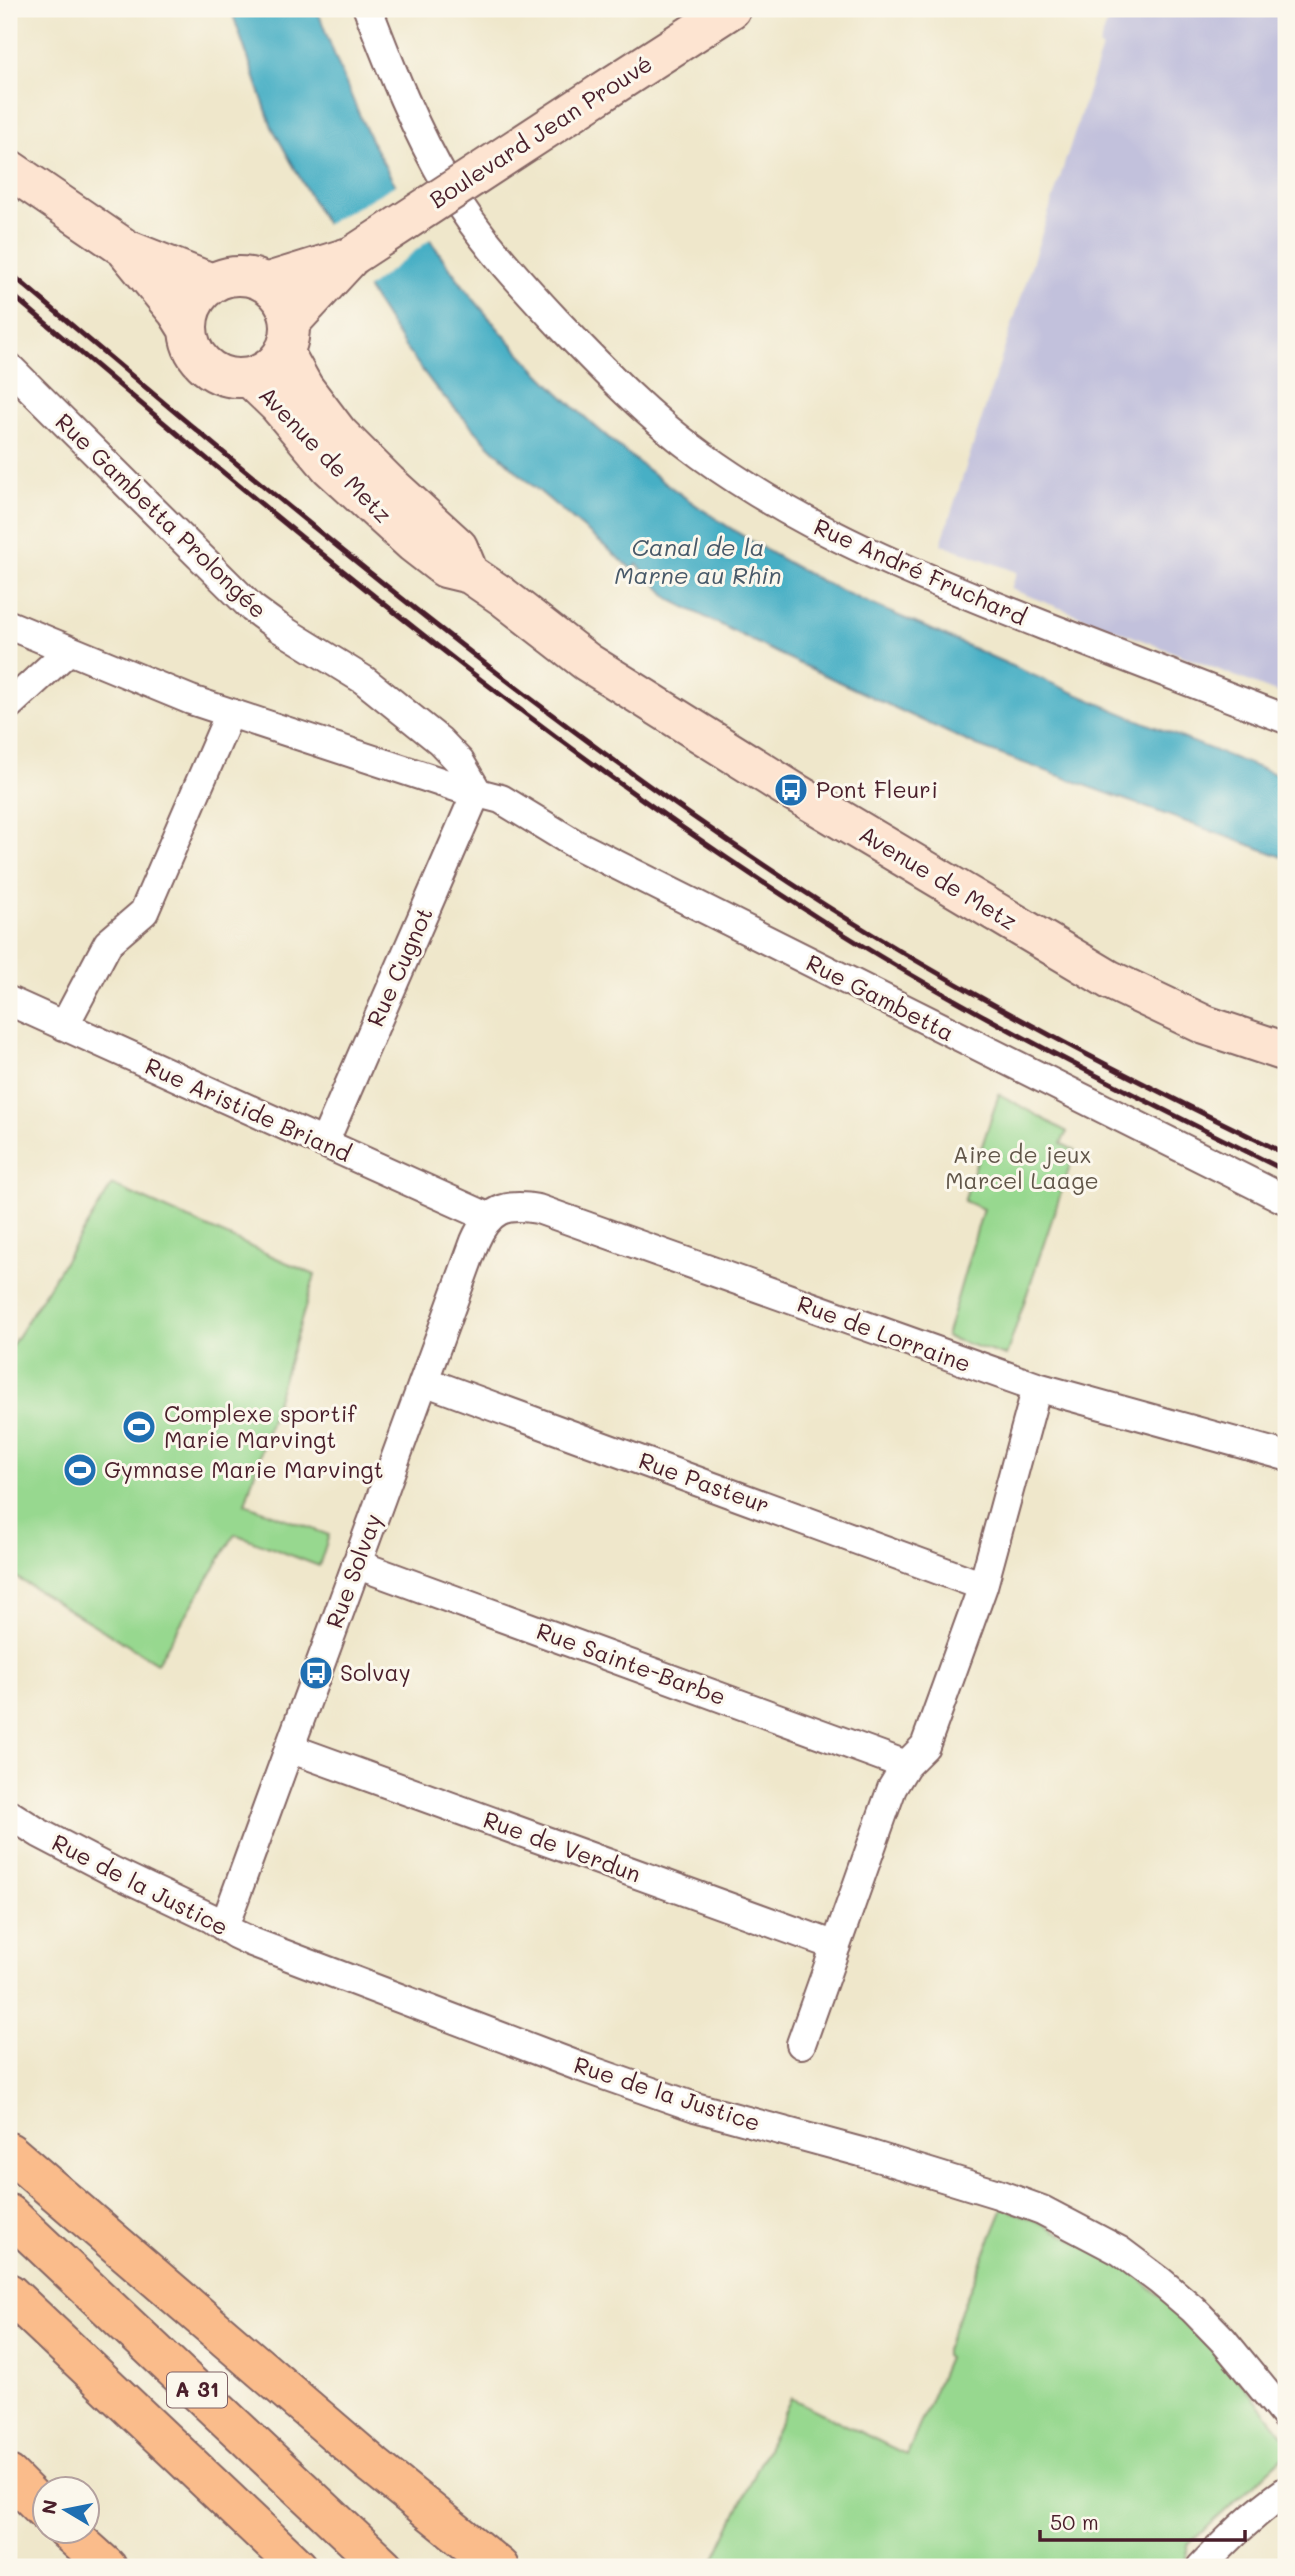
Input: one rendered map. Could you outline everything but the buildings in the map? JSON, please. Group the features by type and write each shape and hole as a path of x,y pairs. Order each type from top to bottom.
{"highway":[{"path":"9,2152 374,2466 499,2567"},
{"name":"A 31","path":"9,2214 384,2567"},
{"name":"A 31","path":"9,2293 299,2567"},
{"path":"9,2475 32,2498"},
{"path":"82,2544 107,2567"}],"main road":[{"name":"Boulevard Jean Prouvé","path":"265,283 352,256 731,9"},
{"path":"9,169 125,249 212,283"},
{"path":"125,249 160,290 187,328"},
{"name":"Boulevard Jean Prouvé","path":"287,337 352,256"},
{"path":"230,277 248,277 265,283 278,294 286,307 287,337 276,364 264,373 250,378 232,379 214,373 200,362 191,346 187,328 190,310 199,295 212,283 230,277"},
{"name":"Avenue de Metz","path":"287,337 304,388 338,433 388,484 458,547 470,574"},
{"name":"Avenue de Metz","path":"250,378 278,405 330,467 414,544 445,568 470,574 587,662 791,790 1054,948 1151,1001 1205,1025 1286,1052"}],"street":[{"name":"Rue André Fruchard","path":"368,9 424,143 449,189 471,220 502,261 577,342 644,408 690,447 804,521 927,580 1286,719"},
{"name":"Rue Gambetta Prolongée","path":"9,368 252,608 364,680 440,741 460,762 477,791"},
{"name":"Rue Gambetta","path":"9,625 191,700 459,788 501,799 575,844 1286,1200"},
{"path":"9,705 68,651"},
{"path":"64,1026 108,943 144,912 230,713"},
{"name":"Rue Cugnot","path":"324,1143 477,791"},
{"name":"Rue Aristide Briand","path":"9,1001 488,1217"},
{"name":"Rue de Lorraine","path":"488,1217 502,1209 538,1209 1037,1387 1286,1456"},
{"name":"Rue Solvay","path":"224,1927 474,1241 488,1217"},
{"name":"Rue Pasteur","path":"424,1381 984,1586"},
{"path":"801,2043 884,1811 899,1774 925,1746 984,1586 1037,1387"},
{"name":"Rue Sainte-Barbe","path":"356,1564 906,1765"},
{"name":"Rue de Verdun","path":"289,1748 836,1946"},
{"name":"Rue de la Justice","path":"9,1814 39,1833 211,1918 252,1942 351,1982 695,2106 861,2152 1042,2210 1120,2251 1160,2281 1193,2309 1223,2340 1286,2417"},
{"path":"1201,2567 1231,2534 1286,2491"}],"shaded area":[{"path":"1112,9 1286,9 1286,696 1011,589 1017,572 941,544 1102,48 1099,46"}],"green space":[{"name":"Aire de jeux Marcel Laage","path":"999,1094 1067,1132 1061,1143 1075,1151 1006,1356 946,1337 983,1209 964,1201"},
{"name":"Complexe sportif Marie Marvingt","path":"112,1185 315,1275 245,1504 329,1535 319,1566 235,1534 157,1663 9,1573 9,1350"},
{"path":"1003,2208 1038,2221 1128,2268 1200,2331 1286,2438 1286,2455 1188,2545 1183,2567 711,2567 791,2398 907,2455 948,2358 945,2356 945,2350"}],"water":[{"name":"Canal de la Marne au Rhin","path":"231,9 317,9 366,129 412,212 455,275 503,334 555,389 611,440 671,487 733,530 817,579 1076,694 1286,778 1286,858 977,746 777,653 671,600 637,564 633,570 526,480 487,443 436,388 405,347 322,218 272,127"}],"pier":[{"path":"399,183 433,237 364,291 323,226"}],"railway":[{"path":"9,272 406,602 508,682 717,834 825,905 937,973 1110,1067 1286,1154"},
{"path":"9,292 403,619 504,698 711,848 818,918 932,987 1049,1051 1286,1171"}],"place":[{"name":"Pont Fleuri","path":"791,790"},
{"name":"Complexe sportif Marie Marvingt","path":"139,1427"},
{"name":"Gymnase Marie Marvingt","path":"80,1470"},
{"name":"Solvay","path":"316,1673"}]}
